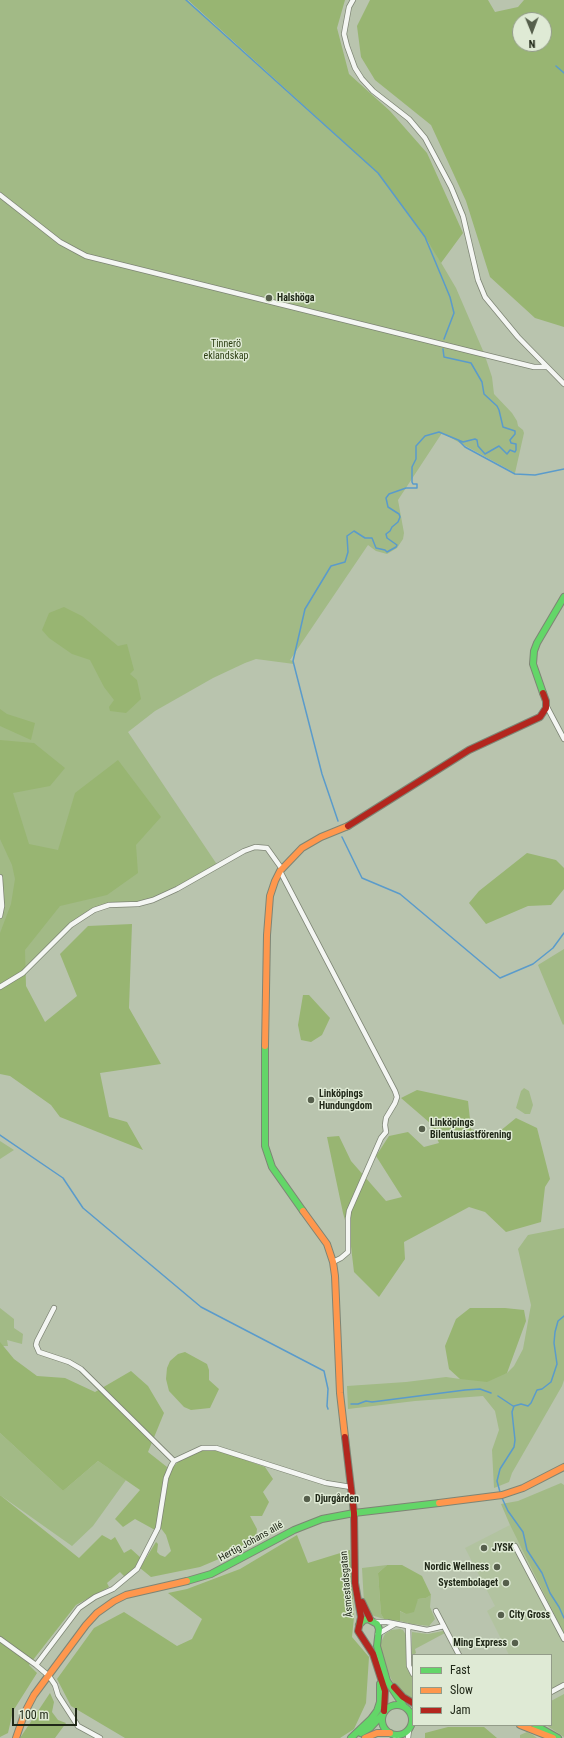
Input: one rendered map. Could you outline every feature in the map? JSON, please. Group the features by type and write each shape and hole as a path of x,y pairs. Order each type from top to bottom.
{"street":[{"path":"353,0 349,7 344,34 355,68 362,79 373,91 409,119 425,138 450,186 463,216 478,280 485,297 509,328 564,384"},
{"path":"0,194 60,242 86,256 534,367 547,367"},
{"path":"564,597 539,639 534,651 533,664 545,696 546,705 564,739"},
{"path":"354,1515 339,1380 335,1276 333,1262 326,1244 272,1167 268,1158 264,1140 268,904 272,888 281,870 294,855 312,842 361,819 469,750 540,717 546,705"},
{"path":"0,986 14,979 23,972 75,922 94,910 109,905 138,904 153,900 177,889 244,851 255,847 267,848 281,870 397,1097 386,1118 384,1125 386,1132 382,1135 349,1211 348,1252 333,1262"},
{"path":"0,877 2,906 0,916"},
{"path":"54,1308 37,1341 36,1345 39,1352 69,1362 86,1374 174,1461"},
{"path":"36,1665 79,1608 95,1597 113,1589 138,1569 158,1528 166,1478 174,1461 202,1448 216,1448 326,1483 351,1487"},
{"name":"Hertig Johans allé","path":"16,1738 27,1707 92,1618 114,1601 126,1595 189,1581 211,1574 304,1525 330,1516 354,1515 494,1496 508,1493 564,1466"},
{"name":"Åsmestadsgatan","path":"354,1515 356,1521 360,1592 363,1606 372,1621"},
{"name":"Åsmestadsgatan","path":"354,1515 354,1571 356,1593 360,1611 359,1625"},
{"path":"515,1546 564,1639"},
{"path":"436,1611 458,1654"},
{"path":"393,1735 382,1725 386,1697 373,1654 359,1633 359,1625 364,1620 427,1630 444,1626"},
{"path":"372,1621 378,1628 377,1646 390,1687 408,1708 412,1719 408,1738"},
{"path":"363,1638 371,1639 377,1634 396,1624"},
{"path":"408,1626 409,1666 412,1672"},
{"path":"0,1639 49,1676 55,1685 58,1695 78,1726 100,1738"},
{"path":"385,1672 398,1693 412,1701"},
{"path":"352,1738 377,1711 380,1702 380,1678"},
{"path":"552,1691 564,1685"},
{"path":"352,1738 370,1728 393,1705 408,1708"},
{"path":"365,1738 377,1734 403,1734 414,1726"},
{"path":"523,1726 553,1738"},
{"path":"538,1726 558,1738"}],"shaded area":[{"path":"510,1525 564,1634 564,1687 552,1693 552,1654 508,1654 487,1611 495,1606 465,1548"}],"green space":[{"name":"Tinnerö eklandskap","path":"0,0 187,0 378,173 433,249 456,288 484,353 492,377 494,394 512,413 518,426 524,433 515,473 442,433 398,500 404,533 403,539 397,548 387,554 376,551 368,545 290,660 293,661 294,664 256,659 245,663 213,678 155,711 128,732 218,866 171,892 145,902 103,906 82,917 40,957 0,987"},
{"path":"188,0 345,0 337,28 349,74 390,111 427,153 463,233 441,263 425,237 378,173"},
{"path":"370,0 488,0 495,12 518,7 524,0 564,0 564,327 535,318 490,277 466,201 431,125 375,80 361,57 357,26"},
{"path":"64,607 82,616 118,646 127,644 134,670 130,674 137,680 141,699 126,713 110,711 109,707 114,700 104,687 90,660 72,654 49,638 42,630 49,613"},
{"path":"0,709 7,714 35,723 31,740 0,726"},
{"path":"0,740 34,743 65,768 50,786 13,793 29,844 58,850 75,793 118,760 161,817 136,845 138,873 107,895 60,906 25,950 26,986 45,1022 77,996 60,954 88,926 132,924 129,1008 161,1064 100,1073 109,1117 127,1122 143,1150 60,1117 51,1105 10,1076 0,1074 0,933 11,904 15,879 12,865 0,839"},
{"path":"527,853 556,860 564,868 564,889 551,905 528,906 486,924 469,903 479,891"},
{"path":"564,949 564,1024 563,1025 538,965"},
{"path":"303,995 309,995 330,1018 322,1035 311,1042 301,1040 298,1025"},
{"path":"524,1088 529,1091 533,1105 530,1114 525,1114 516,1108 521,1091"},
{"path":"417,1090 468,1101 471,1129 494,1136 516,1118 537,1128 550,1179 545,1187 541,1222 506,1232 485,1212 469,1207 404,1242 405,1259 379,1297 354,1272 350,1238 343,1213 327,1137 339,1136 351,1161 386,1201 402,1197 376,1156 389,1136 408,1132 424,1147 439,1143 430,1123 401,1098"},
{"path":"0,1141 14,1150 0,1159"},
{"path":"564,1228 564,1380 512,1473 509,1482 494,1488 492,1450 499,1430 495,1411 483,1396 415,1401 348,1409 347,1386 406,1382 446,1377 460,1379 507,1373 514,1366 523,1349 531,1305 518,1249 528,1235"},
{"path":"0,1308 14,1319 14,1328 23,1334 22,1344 7,1340 8,1346 0,1346"},
{"path":"470,1308 505,1308 524,1310 526,1321 507,1373 487,1382 460,1379 449,1369 445,1346 456,1319"},
{"path":"0,1342 14,1359 37,1376 65,1378 95,1392 131,1371 148,1386 164,1413 148,1452 167,1467 155,1530 135,1519 123,1527 115,1519 140,1490 98,1461 63,1491 0,1433"},
{"path":"185,1352 207,1364 209,1370 209,1380 219,1389 210,1408 191,1410 184,1407 169,1391 166,1379 167,1368 170,1361 178,1354"},
{"path":"0,1433 63,1491 98,1461 126,1480 93,1526 72,1546 0,1495"},
{"path":"200,1451 220,1451 265,1467 273,1479 263,1492 269,1502 262,1516 250,1516 257,1529 256,1537 226,1556 200,1567 151,1577 140,1568 156,1542 158,1544 157,1552 160,1555 165,1557 171,1551 166,1535 160,1527 172,1468 179,1461"},
{"path":"561,1483 564,1485 564,1634 501,1504 518,1501"},
{"path":"0,1495 79,1558 102,1535 111,1540 115,1537 124,1553 131,1549 141,1558 136,1568 125,1577 120,1572 107,1583 109,1587 76,1605 29,1665 37,1673 13,1711 8,1733 0,1737"},
{"path":"297,1535 308,1563 350,1550 354,1617 352,1637 369,1657 366,1703 354,1729 340,1738 125,1738 71,1706 57,1679 94,1628 124,1612 177,1646 192,1639 202,1619 168,1593 187,1589 240,1569"},
{"path":"387,1565 378,1573 381,1614 384,1619 371,1615 364,1603 362,1568"},
{"path":"387,1565 402,1565 422,1576 431,1595 426,1598 418,1599 414,1612 406,1614 400,1611 400,1621 384,1619 381,1614 378,1573"},
{"path":"431,1595 430,1607 435,1619 429,1626 400,1621 399,1611 406,1614 418,1599 426,1598"},
{"path":"391,1630 403,1630 406,1635 407,1669 412,1676 412,1699 394,1685 380,1646 385,1634"},
{"path":"443,1631 445,1633 415,1649 416,1653 412,1654 412,1632 428,1634"},
{"path":"50,1693 54,1702 52,1712 58,1720 66,1723 55,1738 20,1738"},
{"path":"564,1694 564,1737 548,1726 552,1726 552,1700"},
{"path":"448,1727 484,1727 497,1738 425,1738 425,1733"},
{"path":"527,1732 537,1738 520,1738 520,1735"}],"waterway":[{"path":"186,0 378,173 425,237 450,297 454,313 444,339"},
{"path":"556,66 564,73"},
{"path":"338,821 322,774 293,661 305,609 331,566 345,562 348,552 347,536 354,531 365,538 372,538 376,548 387,552 396,547 397,545 387,538 386,534 398,522 400,517 399,514 388,507 386,498 389,494 406,488 417,488 417,484 413,484 412,482 412,467 416,459 416,446 425,436 439,432 463,442 475,439 477,440 478,446 485,454 499,446 507,454 510,450 515,452 516,450 516,444 511,443 510,440 515,434 515,431 503,427 499,410 497,406 484,394 482,382 471,363 444,357 443,349"},
{"path":"459,441 465,447 515,474 535,475 564,469"},
{"path":"342,837 362,878 400,894 500,978 533,964 553,948 564,933"},
{"path":"0,1135 63,1178 83,1208 201,1307 324,1371 328,1389 328,1409"},
{"path":"500,1492 497,1481 500,1469 514,1447 515,1440 512,1412 514,1406 521,1404 528,1406 537,1390 542,1389 551,1382 557,1364 554,1343 555,1332 558,1321 564,1316"},
{"path":"351,1404 465,1390 480,1389 491,1393"},
{"path":"498,1396 513,1406"},
{"path":"502,1498 508,1511 523,1532 527,1550 542,1573 550,1593 564,1618"}],"traffic: fast":[{"path":"543,693 533,664 534,651 537,643 564,597"},
{"path":"265,1046 265,1146 272,1167 303,1211"},
{"path":"187,1581 211,1574 294,1530 322,1519 354,1513 439,1503"},
{"path":"359,1625 364,1620 368,1619 377,1624 379,1629 377,1646 387,1681 403,1705"},
{"path":"351,1738 371,1719 377,1711 380,1702 380,1684"},
{"path":"397,1705 408,1709 412,1720 408,1731 397,1735 386,1731 382,1720 386,1709 397,1705"},
{"path":"361,1733 370,1728 383,1714"},
{"path":"537,1726 558,1738"}],"traffic: slow":[{"path":"265,1046 267,935 270,896 275,881 280,871 302,848 321,837 348,826"},
{"path":"303,1211 327,1244 333,1262 335,1276 340,1393 345,1437"},
{"path":"439,1503 502,1495 523,1488 564,1467"},
{"path":"16,1738 25,1712 34,1695 86,1625 97,1613 114,1601 126,1595 187,1581"},
{"path":"523,1726 553,1738"},
{"path":"365,1738 377,1733 390,1733"}],"traffic: jam":[{"path":"348,826 469,750 540,717 546,708 546,701 543,693"},
{"path":"345,1437 354,1513 355,1583 361,1617 358,1631 373,1654 385,1691 384,1711"},
{"path":"362,1602 370,1619"},
{"path":"394,1687 403,1697 412,1702"}],"place":[{"name":"Halshöga","path":"269,298"},
{"name":"Linköpings Hundungdom","path":"311,1100"},
{"name":"Linköpings Bilentusiastförening","path":"422,1129"},
{"name":"Djurgården","path":"307,1499"},
{"name":"JYSK","path":"484,1548"},
{"name":"Nordic Wellness","path":"497,1567"},
{"name":"Systembolaget","path":"506,1583"},
{"name":"City Gross","path":"501,1615"},
{"name":"Ming Express","path":"515,1643"}]}
